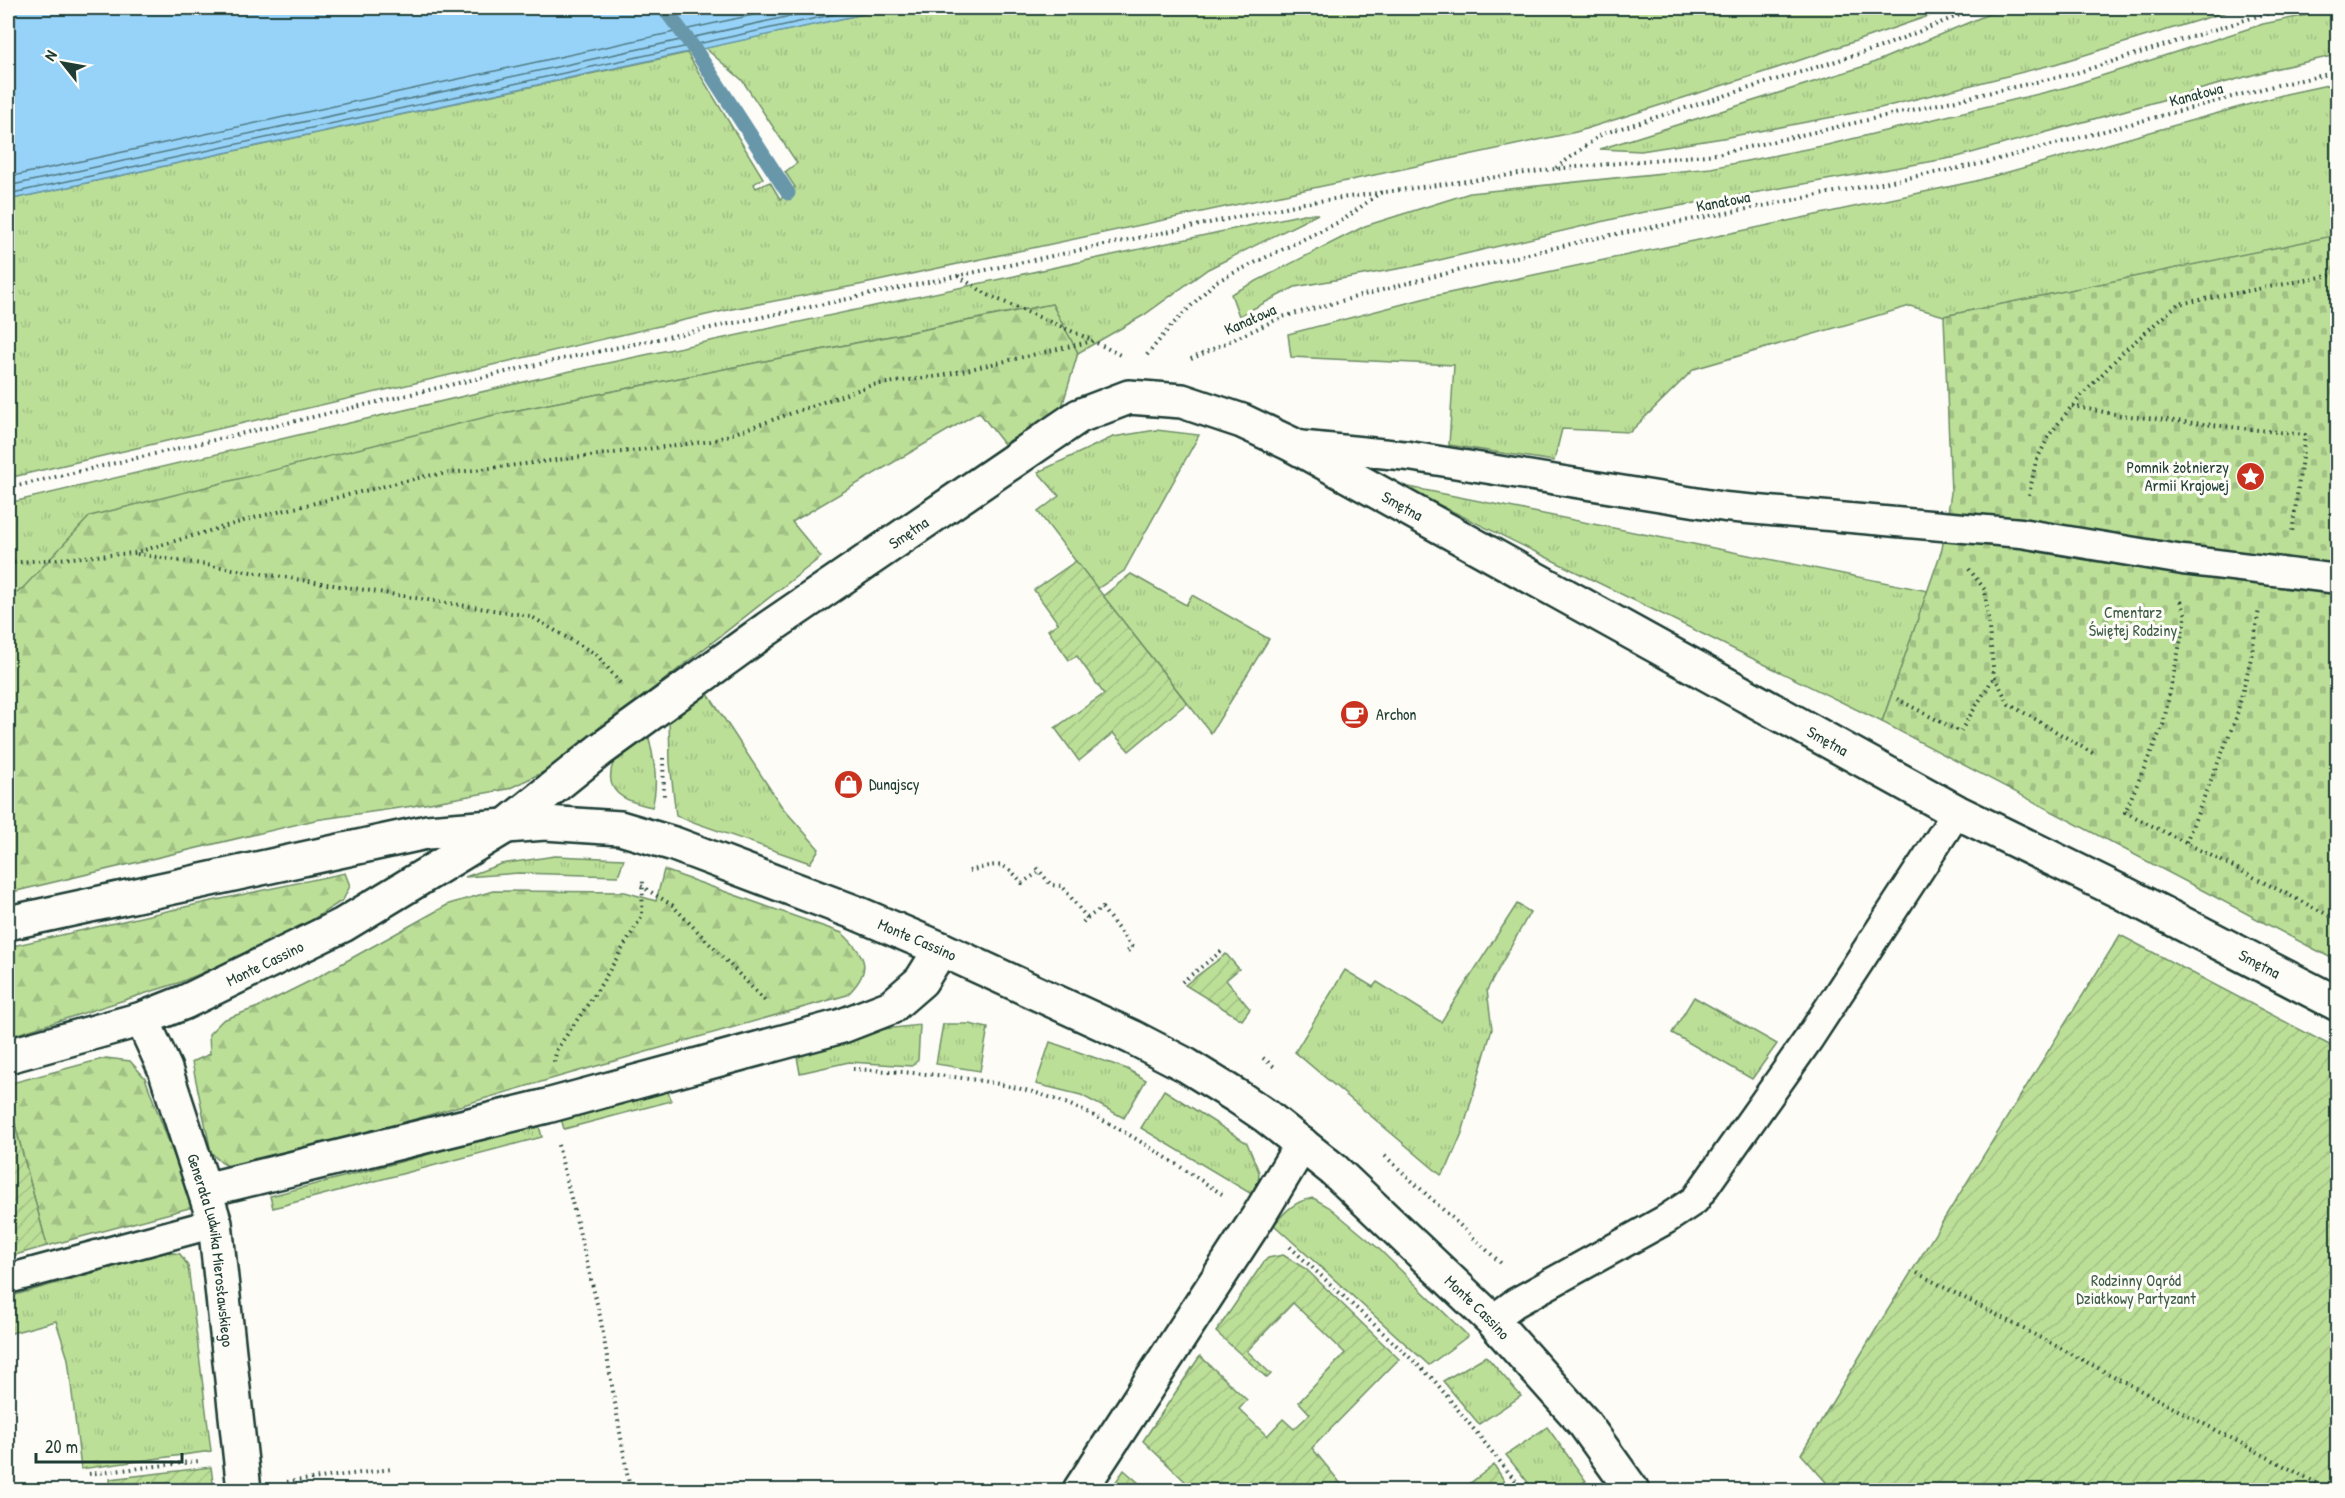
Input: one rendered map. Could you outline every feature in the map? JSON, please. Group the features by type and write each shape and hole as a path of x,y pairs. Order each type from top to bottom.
{"street":[{"name":"Smętna","path":"503,828 585,762 767,629 1079,416 1129,397 1182,401 1242,421 1291,444 1957,812 2123,893 2337,1004"},
{"name":"Monte Cassino","path":"8,922 427,832 545,823 620,828 674,844 854,912 941,949 1132,1037 1186,1065 1266,1116 1334,1170 1492,1320 1584,1423 1632,1491"},
{"name":"Monte Cassino","path":"8,1056 142,1019 185,1002 343,925 503,828"},
{"path":"205,1190 547,1106 842,1026 891,1007 921,981 941,949"},
{"name":"Generała Ludwika Mierosławskiego","path":"142,1019 165,1070 215,1223 244,1491"},
{"path":"1080,1491 1258,1217 1302,1144"}],"lane":[{"path":"1291,444 1409,456 1725,507 2021,533 2183,560 2337,579"},
{"path":"1492,1320 1515,1303 1665,1220 1695,1200 1808,1040 1957,812"},
{"path":"8,1279 215,1223"}],"path":[{"path":"1555,169 1602,134 1881,47 1977,8"},
{"path":"8,488 553,361 1304,203 1555,169 1717,154 2076,73 2261,15 2297,8"},
{"name":"Kanałowa","path":"1186,363 1282,317 1423,279 1596,238 1980,164 2273,86 2337,72"},
{"path":"1129,397 1141,362 1215,282 1343,220 1381,191"},
{"path":"2021,533 2036,460 2050,434 2072,406 2123,352 2178,304 2337,274"},
{"path":"957,276 988,295 1115,353 1141,362"},
{"path":"8,562 134,553 257,517 426,476 712,441 872,385 940,376 1093,341"},
{"path":"2072,406 2120,415 2305,435 2276,571 2236,718 2186,842"},
{"path":"134,553 530,616 597,655 612,674"},
{"path":"2183,560 2178,592 2186,615 2163,725 2124,812 2337,920"},
{"path":"1968,567 1985,590 1994,676 2009,704 2096,755"},
{"path":"1897,699 1960,732 1994,676"},
{"path":"647,716 660,736 665,775 664,802"},
{"path":"969,871 998,864 1011,868 1022,883 1038,870 1051,885 1062,886 1087,918"},
{"path":"630,1491 600,1316 547,1106 557,1049 597,991 642,916 641,886 672,905 778,1015 783,1041"},
{"path":"1080,925 1100,906 1132,947"},
{"path":"1127,952 1136,942"},
{"path":"1182,982 1223,950"},
{"path":"850,1069 921,1073 1019,1089 1076,1107 1135,1138 1258,1217 1433,1379 1523,1491"},
{"path":"1917,1273 2330,1491"},
{"path":"89,1474 205,1460"},
{"path":"286,1482 392,1469"}],"green space":[{"path":"891,8 1952,8 1777,68 1576,132 864,284 732,309 8,478 8,200 687,53 763,178 754,184 756,188 770,182 780,199 795,187 785,172 797,163 742,80 705,48"},
{"path":"2003,8 2239,8 2055,64 1880,108 1641,151 1600,149 1868,65"},
{"path":"2337,9 2337,55 2274,69 1957,157 1639,213 1414,266 1295,287 1239,316 1231,294 1365,226 1470,193 1711,168 1827,145 2067,87 2263,24"},
{"path":"2337,83 2337,236 1944,316 1910,306 1694,369 1630,432 1562,429 1554,461 1449,445 1454,365 1291,357 1288,334 1430,297 1976,181 2286,94"},
{"path":"1304,214 1318,214 1208,269 1144,315 1078,353 1052,304 498,414 23,588 8,598 8,503 575,370"},
{"name":"Cmentarz Świętej Rodziny","path":"2337,235 2337,961 1882,722 1942,549 1951,493 1944,316"},
{"path":"1052,304 1078,353 1061,410 1004,444 979,412 792,522 821,557 552,768 508,789 315,820 8,893 8,598 23,588 90,516 498,414"},
{"path":"1156,430 1199,435 1124,571 1097,589 1038,512 1059,496 1038,472 1113,437"},
{"path":"1399,485 1928,591 1882,722"},
{"path":"1076,561 1187,703 1129,751 1113,733 1079,761 1055,728 1104,694 1077,656 1069,660 1048,630 1058,623 1034,590"},
{"path":"1131,574 1186,605 1192,595 1269,639 1211,733 1103,596"},
{"path":"706,691 782,807 819,849 810,863 676,816 670,763 669,718"},
{"path":"648,734 655,780 652,807 623,797 617,793 611,781 611,771 616,759"},
{"path":"555,856 624,859 618,876 519,873 465,877 501,864"},
{"path":"664,870 842,933 857,949 864,963 861,978 847,995 263,1164 228,1166 211,1152 192,1062 210,1054 209,1034 223,1020 258,1007 314,979 449,904 493,891 625,892 656,901"},
{"path":"345,873 350,886 343,900 312,920 248,954 178,983 8,1037 8,947"},
{"path":"1517,904 1530,912 1487,990 1492,1029 1462,1133 1448,1166 1441,1175 1295,1052 1345,970 1373,987 1377,982 1441,1022"},
{"name":"Rodzinny Ogród Działkowy Partyzant","path":"2120,935 2337,1049 2337,1490 1833,1490 1801,1454"},
{"path":"1226,954 1239,969 1226,980 1250,1009 1242,1020 1185,985"},
{"path":"1694,997 1777,1044 1752,1079 1672,1033"},
{"path":"943,1024 969,1024 988,1028 980,1071 936,1064"},
{"path":"920,1025 918,1060 912,1066 849,1062 800,1073 795,1046 857,1032"},
{"path":"1050,1042 1127,1069 1146,1080 1124,1118 1081,1095 1036,1084"},
{"path":"106,1058 130,1061 145,1078 193,1207 47,1246 8,1098 8,1084"},
{"path":"666,1084 671,1101 564,1129 560,1115"},
{"path":"1164,1090 1247,1143 1259,1172 1258,1185 1253,1195 1141,1128"},
{"path":"8,1098 47,1246 8,1257"},
{"path":"538,1122 542,1137 273,1208 270,1196 423,1156"},
{"path":"1313,1198 1329,1207 1378,1248 1468,1336 1429,1365 1274,1225 1291,1207"},
{"path":"167,1252 180,1254 188,1266 211,1451 81,1469 68,1359 56,1321 8,1334 8,1297"},
{"path":"1283,1255 1306,1269 1399,1359 1312,1448 1346,1490 1186,1490 1190,1486 1143,1441 1200,1356 1247,1400 1239,1409 1267,1436 1283,1419 1294,1429 1310,1414 1299,1402 1345,1353 1293,1303 1247,1351 1271,1374 1267,1378 1216,1332 1263,1263 1268,1258"},
{"path":"1486,1356 1521,1396 1479,1424 1443,1381"},
{"path":"1547,1427 1586,1481 1572,1490 1534,1490 1506,1455"},
{"path":"1494,1465 1509,1488 1506,1490 1461,1490"},
{"path":"211,1467 214,1490 111,1490 110,1479"},
{"path":"1124,1470 1147,1490 1110,1490"}],"water":[{"path":"8,8 891,8 8,200"}],"waterway":[{"path":"664,8 696,51 788,193"}],"place":[{"name":"Pomnik żołnierzy Armii Krajowej","path":"2250,476"},
{"name":"Archon","path":"1355,714"},
{"name":"Dunajscy","path":"848,784"}]}
